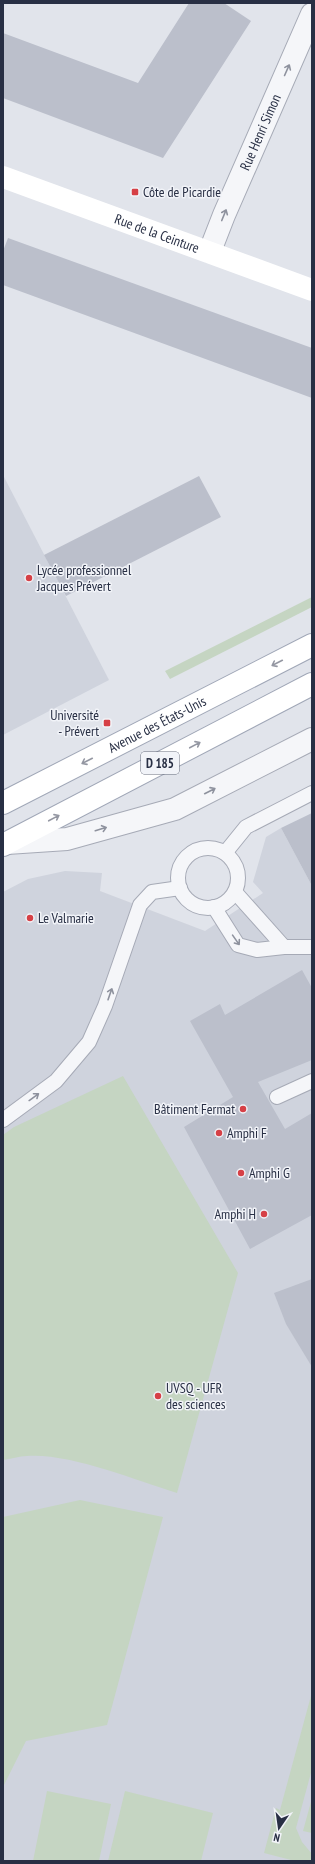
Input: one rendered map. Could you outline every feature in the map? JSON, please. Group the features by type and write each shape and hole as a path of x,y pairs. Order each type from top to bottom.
{"main road":[{"name":"Rue de la Ceinture","path":"3,177 210,251 312,290"},
{"name":"Avenue des États-Unis","path":"3,803 312,645"},
{"name":"D 185","path":"5,844 312,684"}],"street":[{"name":"Rue Henri Simon","path":"210,251 224,215 312,14"},
{"path":"5,844 67,839 175,809 312,739"}],"lane":[{"path":"225,853 246,827 312,793"},
{"path":"213,848 225,853 233,860 237,870 238,881 235,892 222,904 214,907 203,908 193,904 185,897 180,888 178,875 182,863 190,854 201,849 213,848"},
{"path":"3,1120 56,1081 89,1042 105,1006 140,906 152,892 180,888"},
{"path":"235,892 284,947"},
{"path":"214,907 238,945 257,950 284,947 312,947"},
{"path":"277,1097 312,1081"}],"shaded area":[{"name":"Lycée professionnel Jacques Prévert","path":"3,475 109,680 3,735"},
{"name":"UVSQ - UFR des sciences","path":"281,828 312,886 312,1861 3,1861 3,892 28,879 65,871 102,873 100,891 205,931 263,893 253,882 266,837"}],"green space":[{"path":"312,597 312,607 170,679 165,671"},
{"path":"123,1076 238,1273 177,1493 102,1468 63,1459 44,1456 21,1456 3,1460 3,1135 14,1127"},
{"path":"80,1500 163,1517 107,1725 26,1741 3,1787 3,1517"},
{"path":"312,1692 312,1769 296,1828 302,1842 312,1854 312,1861 295,1861 264,1853 276,1808 280,1810"},
{"path":"47,1791 111,1804 99,1861 33,1861"},
{"path":"125,1791 213,1813 201,1861 108,1861"},
{"path":"312,1798 312,1833 303,1831"}],"building":[{"path":"189,3 224,3 251,21 163,158 3,98 3,33 138,83"},
{"path":"8,238 312,348 312,398 3,285 3,251"},
{"path":"199,476 221,517 66,596 44,555"},
{"path":"312,813 312,886 281,828"},
{"name":"Bâtiment Fermat","path":"302,970 312,988 312,1060 258,1082 285,1129 312,1113 312,1215 250,1249 184,1127 233,1097 190,1021 220,1004 225,1015"},
{"path":"312,1279 312,1367 286,1324 274,1293"}],"place":[{"name":"Côte de Picardie","path":"135,192"},
{"name":"Lycée professionnel Jacques Prévert","path":"29,578"},
{"name":"Université - Prévert","path":"107,723"},
{"name":"Le Valmarie","path":"30,918"},
{"name":"Bâtiment Fermat","path":"243,1109"},
{"name":"Amphi F","path":"219,1133"},
{"name":"Amphi G","path":"241,1173"},
{"name":"Amphi H","path":"264,1214"},
{"name":"UVSQ - UFR des sciences","path":"158,1396"}]}
